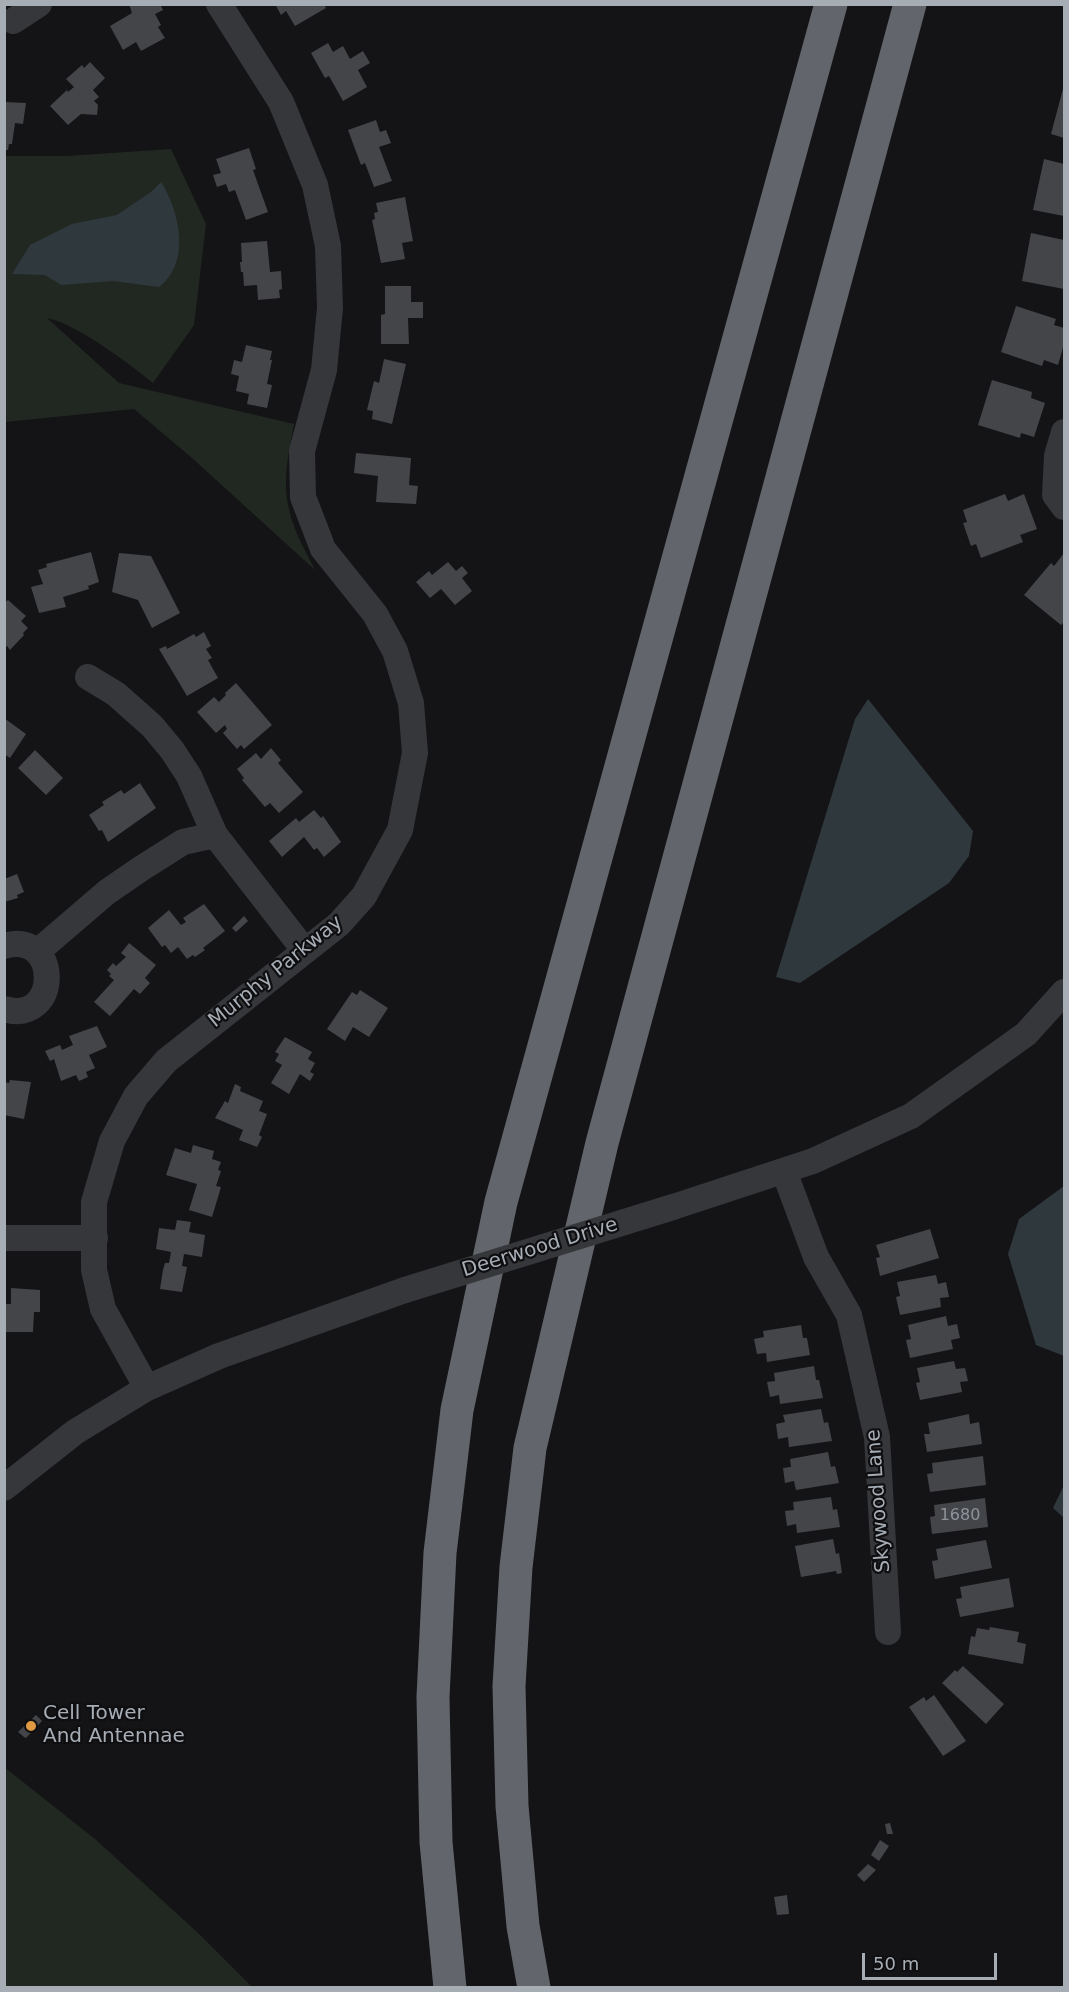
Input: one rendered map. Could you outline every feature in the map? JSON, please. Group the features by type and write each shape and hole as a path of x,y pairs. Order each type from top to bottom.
{"highway":[{"path":"450,1988 436,1842 433,1697 440,1553 457,1410 501,1202 831,4"},
{"path":"534,1988 523,1926 512,1806 509,1686 516,1567 530,1448 602,1143 910,4"}],"street":[{"path":"13,21 39,4"},
{"name":"Murphy Parkway","path":"147,1388 103,1309 94,1270 94,1202 112,1141 136,1096 166,1061 339,924 364,896 400,831 416,753 411,703 395,651 375,614 323,549 303,497 302,451 324,370 330,308 328,246 315,185 280,102 219,4"},
{"path":"1065,432 1057,456 1055,495 1065,507"},
{"path":"88,677 116,694 152,726 172,750 189,776 215,835 306,951"},
{"path":"37,952 107,892 142,868 183,842 215,835"},
{"path":"4,946 19,944 37,952 48,971 45,993 38,1001 29,1008 19,1011 4,1010"},
{"name":"Deerwood Drive","path":"4,1488 75,1432 147,1388 219,1356 405,1290 813,1161 911,1116 1026,1034 1065,992"},
{"name":"Skywood Lane","path":"784,1170 816,1257 849,1315 877,1437 888,1632"},
{"path":"4,1238 94,1238"}],"shaded area":[{"path":"171,149 206,224 194,325 153,383 87,336 47,318 119,383 294,424 287,466 287,498 293,525 315,570 192,458 134,409 5,422 5,156 67,156"},
{"path":"161,182 168,194 177,222 179,251 169,277 159,287 113,281 61,285 45,275 12,274 30,245 72,224 117,215 151,192"},
{"path":"868,699 973,831 969,856 949,883 800,983 776,977 855,719"},
{"path":"1064,1186 1064,1356 1036,1345 1008,1254 1019,1219"},
{"path":"1064,1485 1064,1518 1053,1508"},
{"path":"4,1767 95,1839 196,1931 252,1987 5,1987"}],"building":[{"path":"129,4 160,4 163,10 155,14 161,25 158,27 165,38 141,51 136,42 123,50 110,26 132,13"},
{"path":"275,4 324,4 326,8 295,26 286,11 281,15"},
{"path":"328,43 333,52 343,46 350,59 363,51 370,63 358,70 367,87 343,101 329,76 325,78 311,53"},
{"path":"90,62 105,78 93,90 99,97 94,101 98,105 97,115 81,114 68,125 50,106 67,90 68,92 74,87 66,79 82,65 84,68"},
{"path":"1064,85 1064,138 1051,134"},
{"path":"4,102 26,103 23,124 15,123 12,144 9,144 8,150 4,150"},
{"path":"376,120 380,132 386,130 391,143 379,147 392,181 374,187 365,163 361,165 348,130"},
{"path":"249,148 256,169 253,170 268,212 246,220 235,190 229,192 226,184 217,187 213,175 221,173 216,159"},
{"path":"1044,159 1064,164 1064,216 1033,210"},
{"path":"405,197 413,241 402,243 405,259 381,263 372,220 375,219 374,213 378,212 376,203"},
{"path":"1031,233 1064,240 1064,289 1022,281"},
{"path":"267,241 270,272 281,271 282,289 279,290 280,298 258,300 257,285 244,286 240,262 242,262 241,243"},
{"path":"385,286 411,286 411,302 423,302 423,318 408,318 409,344 381,344 381,315 385,314"},
{"path":"1016,306 1056,319 1054,325 1064,328 1064,344 1058,365 1044,360 1042,366 1001,352"},
{"path":"246,345 272,351 267,384 272,385 267,408 247,404 249,394 236,391 239,376 231,374 234,360 242,362"},
{"path":"384,359 406,364 392,424 372,419 373,411 367,410 374,381 379,383"},
{"path":"992,380 1032,392 1031,398 1045,403 1034,437 1021,433 1020,438 978,425"},
{"path":"356,453 411,458 409,485 418,486 416,504 376,502 378,476 354,473"},
{"path":"1005,494 1008,501 1024,494 1037,529 1020,535 1023,542 981,558 976,544 971,546 963,523 967,522 963,510"},
{"path":"91,552 99,582 88,586 89,589 63,597 66,607 39,613 31,587 43,584 38,570 47,567 46,564"},
{"path":"119,553 151,556 180,613 152,628 138,600 112,592"},
{"path":"1064,553 1064,622 1061,625 1024,595 1051,563 1054,566"},
{"path":"448,562 456,571 462,566 468,573 462,578 472,591 455,605 441,589 430,598 416,582 429,571 432,575"},
{"path":"8,600 26,616 21,621 28,628 10,650 7,646 4,648 4,603"},
{"path":"204,632 211,646 206,649 212,658 208,660 218,678 187,696 159,649 166,646 167,649 194,634 196,637"},
{"path":"236,683 272,725 244,749 241,745 237,749 223,733 227,729 225,725 216,733 197,712 214,697 219,702"},
{"path":"4,718 26,734 10,758 4,754"},
{"path":"271,748 281,760 278,763 303,792 279,813 270,803 265,807 242,780 244,778 237,769 256,753 261,759"},
{"path":"35,750 63,778 46,795 18,768"},
{"path":"140,783 156,808 108,842 102,830 99,831 89,815 104,805 102,802 121,790 124,794"},
{"path":"314,810 321,818 323,816 341,842 324,857 317,848 314,850 304,837 282,857 269,841 296,818 299,822"},
{"path":"17,874 24,892 17,895 18,898 4,902 4,879"},
{"path":"204,904 225,931 195,957 193,955 187,959 178,947 171,953 165,945 162,947 148,928 169,910 181,925 186,922 183,918"},
{"path":"244,916 248,921 236,932 232,928"},
{"path":"129,943 156,965 145,978 150,983 140,994 134,989 110,1016 94,1002 114,980 109,976 111,974 107,970 113,963 116,966 126,957 121,953"},
{"path":"360,990 388,1008 369,1037 353,1027 345,1041 327,1029 352,992 357,995"},
{"path":"97,1026 107,1047 89,1055 95,1068 86,1072 88,1077 79,1081 76,1075 61,1081 54,1059 50,1061 45,1051 60,1045 62,1050 73,1045 69,1036"},
{"path":"285,1037 312,1052 308,1059 315,1063 310,1072 314,1074 310,1081 300,1074 289,1094 271,1083 282,1065 275,1061 279,1054 275,1052"},
{"path":"10,1080 31,1082 24,1119 4,1115 4,1082 9,1083"},
{"path":"235,1084 241,1087 240,1091 263,1101 259,1111 267,1114 259,1135 262,1137 257,1147 239,1140 243,1130 215,1118 225,1101 228,1103"},
{"path":"193,1145 214,1151 212,1159 221,1162 218,1170 221,1171 216,1186 221,1187 212,1217 189,1210 197,1184 166,1175 175,1148 191,1153"},
{"path":"177,1220 191,1222 189,1232 205,1235 202,1257 184,1254 182,1266 187,1267 182,1292 160,1289 165,1263 169,1263 171,1252 156,1249 159,1228 175,1230"},
{"path":"930,1229 939,1258 880,1276 876,1258 880,1257 876,1245"},
{"path":"936,1275 938,1284 946,1282 949,1297 940,1298 941,1307 900,1315 896,1297 900,1296 897,1282"},
{"path":"11,1288 40,1290 40,1312 34,1312 33,1332 4,1332 4,1304 11,1304"},
{"path":"946,1316 948,1326 957,1324 960,1338 951,1340 953,1349 910,1358 906,1340 911,1339 908,1325"},
{"path":"801,1325 803,1338 807,1338 810,1355 767,1362 766,1353 757,1354 754,1339 764,1337 763,1331"},
{"path":"954,1361 956,1369 965,1368 968,1381 960,1382 962,1392 920,1400 916,1383 920,1382 917,1368"},
{"path":"814,1366 816,1380 819,1380 823,1398 780,1404 779,1395 770,1397 767,1382 775,1381 774,1373"},
{"path":"821,1409 824,1423 828,1422 832,1441 789,1447 788,1437 778,1439 776,1424 785,1422 783,1415"},
{"path":"969,1414 970,1424 979,1422 982,1444 927,1452 924,1434 930,1434 928,1423"},
{"path":"828,1452 831,1467 835,1466 839,1483 796,1490 794,1481 785,1483 783,1468 791,1467 790,1459"},
{"path":"983,1456 986,1485 930,1492 927,1474 933,1473 932,1463"},
{"path":"831,1497 833,1510 837,1509 840,1527 797,1533 796,1524 787,1526 785,1511 794,1510 793,1502"},
{"path":"985,1498 988,1527 932,1534 930,1517 935,1516 934,1505"},
{"path":"833,1539 836,1554 839,1553 842,1573 837,1574 836,1571 801,1577 795,1546"},
{"path":"986,1540 992,1568 935,1579 932,1561 938,1560 936,1549"},
{"path":"1009,1578 1014,1607 960,1617 956,1599 962,1598 960,1587"},
{"path":"990,1627 1019,1632 1017,1642 1026,1644 1023,1664 968,1654 971,1636 975,1637 977,1628 989,1630"},
{"path":"963,1666 1004,1704 986,1724 942,1683 955,1670 957,1672"},
{"path":"934,1695 966,1741 943,1756 909,1707 924,1697 926,1701"},
{"name":"Cell Tower And Antennae","path":"36,1715 42,1721 26,1738 18,1732"},
{"path":"890,1823 893,1834 887,1834 885,1824"},
{"path":"880,1840 889,1846 879,1861 871,1855"},
{"path":"868,1864 876,1870 864,1882 857,1875"},
{"path":"787,1895 789,1914 777,1915 774,1897"}],"place":[{"name":"Cell Tower And Antennae","path":"31,1726"}]}
